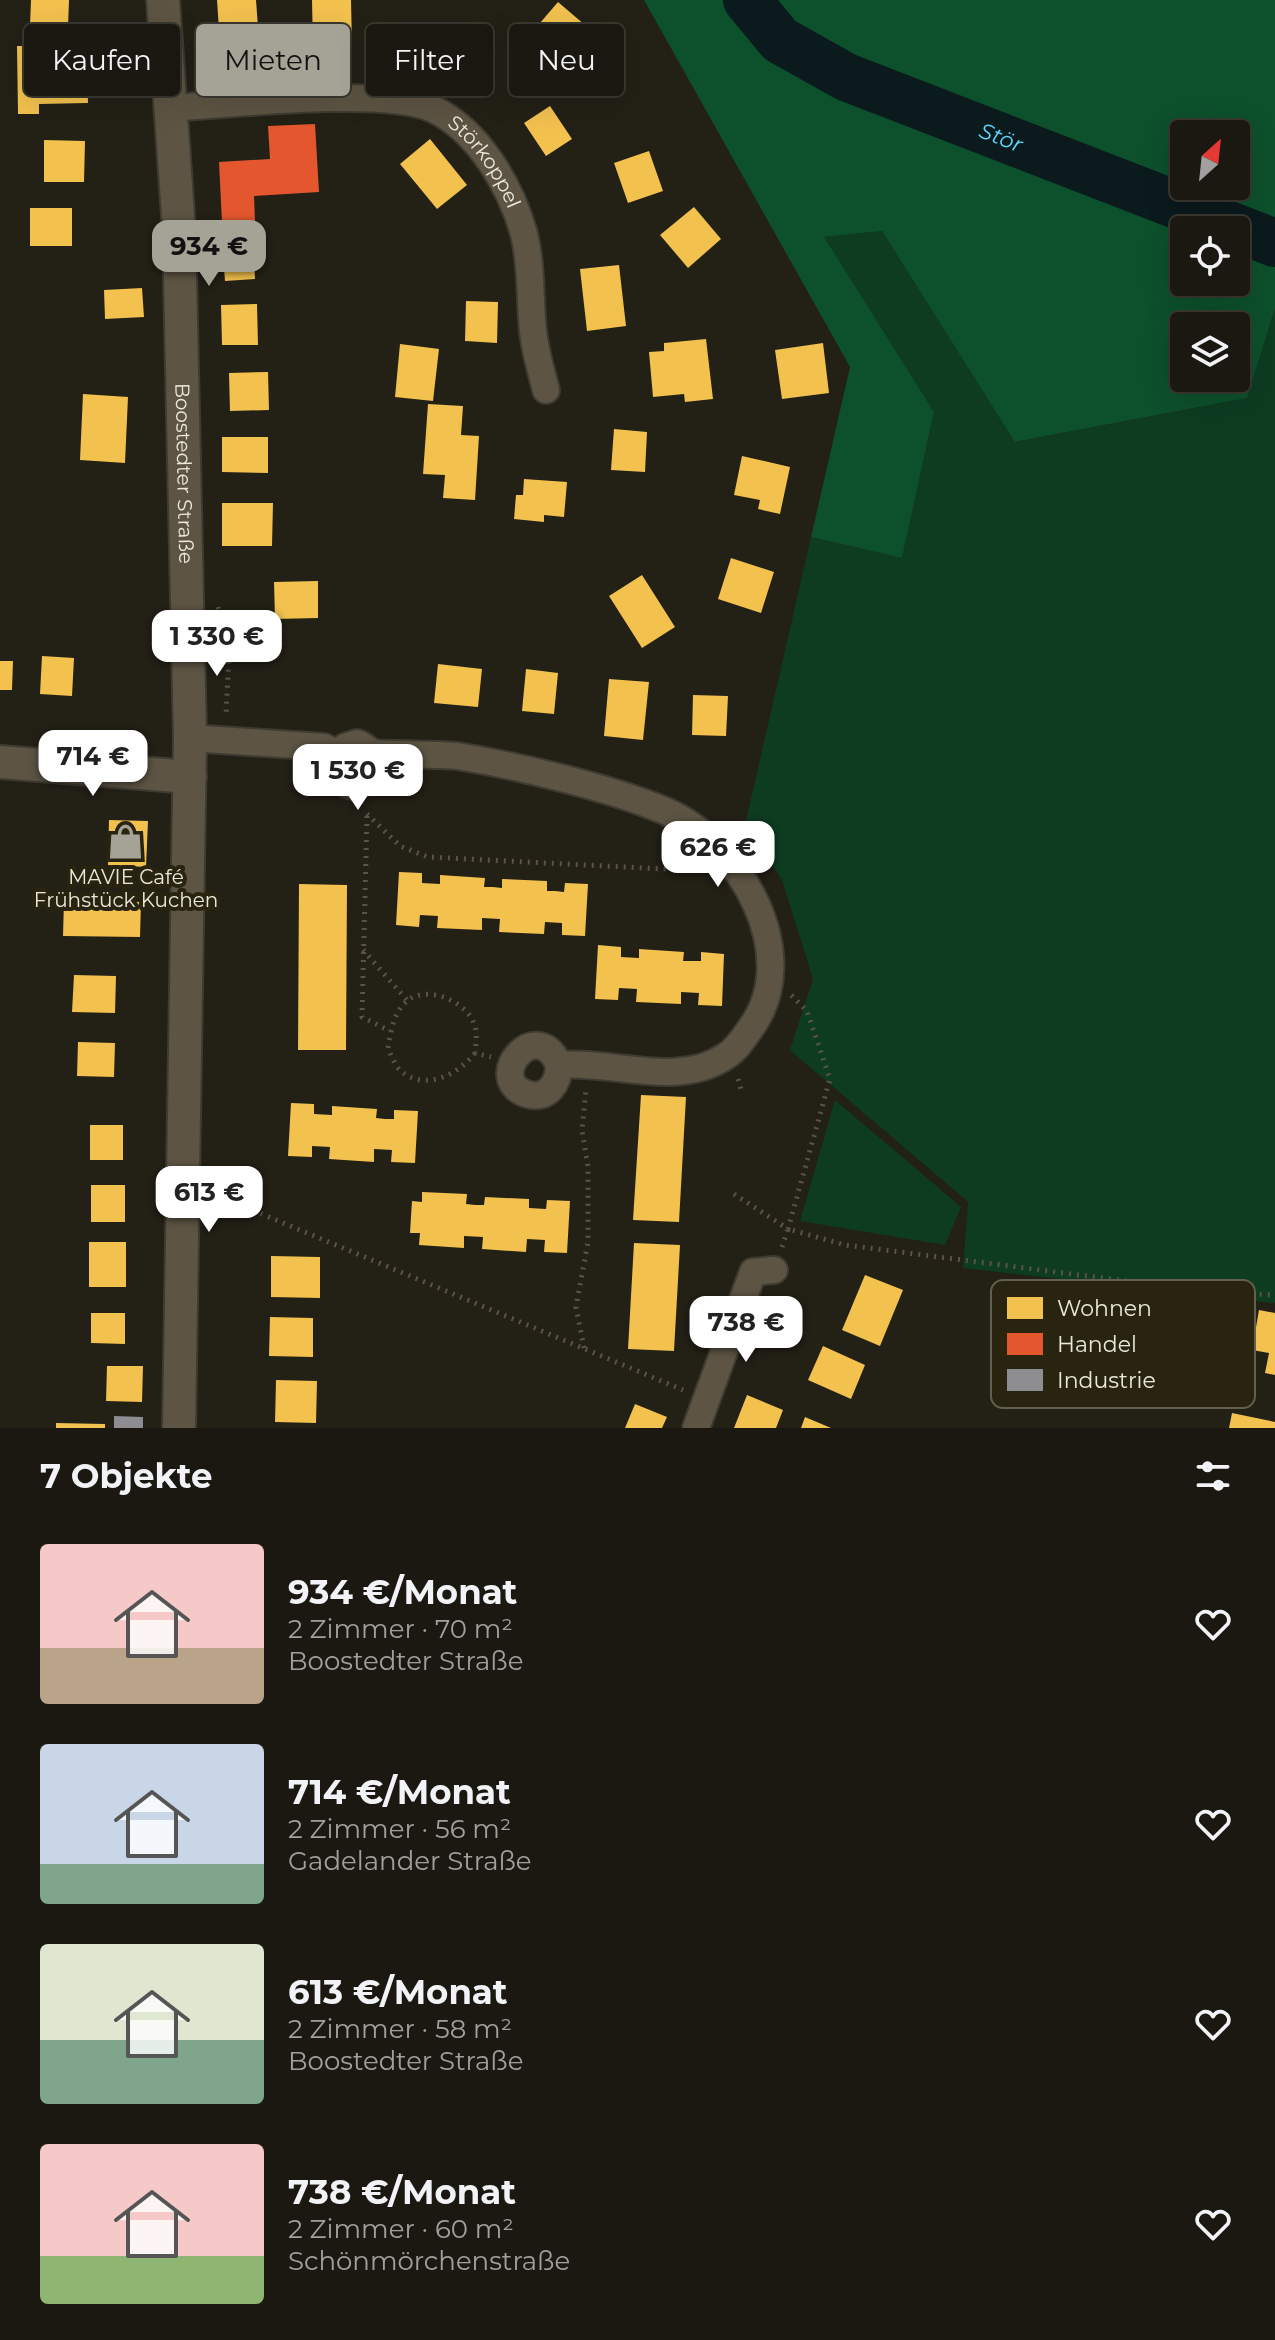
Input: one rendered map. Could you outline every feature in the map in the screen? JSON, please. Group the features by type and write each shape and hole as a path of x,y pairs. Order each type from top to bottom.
{"street":[{"name":"Boostedter Straße","path":"163,0 172,108 182,315 190,738 179,1428"},
{"name":"Störkoppel","path":"172,108 382,98 432,108 452,120 482,151 498,175 523,232 532,289 532,319 546,390"},
{"path":"190,738 324,747 337,754"},
{"path":"373,753 377,767 368,783 355,787 339,779 335,771 337,754 357,743 373,753 417,752 501,764 637,801 687,822 713,844 737,872 757,909 770,945 770,995 760,1016 727,1056 680,1072 589,1062 559,1065 555,1055 545,1048 530,1046 518,1052 511,1063"},
{"path":"0,762 190,777"},
{"path":"696,1428 753,1272 774,1270"}],"path":[{"path":"368,783 362,1017 390,1031"},
{"path":"367,814 400,846 428,857 737,872"},
{"path":"363,950 407,1000"},
{"path":"772,975 807,1011 830,1079 774,1270"},
{"path":"424,994 444,997 460,1006 472,1019 477,1033 475,1053 465,1067 448,1077 416,1080 399,1070 388,1048 390,1031 407,1000 424,994"},
{"path":"475,1053 511,1063"},
{"path":"584,1349 576,1307 588,1242 588,1167 582,1131 589,1062"},
{"path":"208,1192 707,1400"},
{"path":"734,1194 788,1229 845,1245 1118,1280"},
{"path":"1255,1294 1275,1295"}],"green space":[{"path":"644,0 1275,0 1275,308 1250,388 1250,312 1170,312 1170,392 1249,392 1247,398 1015,442 882,231 824,237 934,412 902,558 811,537 850,367"},
{"path":"882,231 1016,442 1247,398 1275,308 1275,1303 1255,1301 1255,1280 1070,1280 963,1268 968,1202 790,1050 813,979 782,880 745,825 811,537 902,558 934,412 823,237"},
{"path":"835,1100 961,1207 945,1245 800,1221"}],"building: Wohnen":[{"path":"31,0 69,0 68,24 30,24"},
{"path":"217,0 256,0 258,24 219,24"},
{"path":"312,0 351,0 352,46 350,24 313,24"},
{"path":"558,2 584,24 539,24"},
{"path":"17,46 24,46 24,96 88,96 88,103 39,104 39,114 18,114"},
{"path":"550,106 572,139 546,156 524,123"},
{"path":"430,139 467,185 437,209 400,164"},
{"path":"44,140 85,141 84,182 44,182"},
{"path":"649,151 663,191 628,203 614,163"},
{"path":"694,207 721,239 688,268 660,235"},
{"path":"30,208 72,208 72,246 30,246"},
{"path":"253,239 255,279 225,281 222,241"},
{"path":"619,265 626,326 587,331 580,269"},
{"path":"142,288 144,317 105,319 104,290"},
{"path":"466,301 498,302 497,343 465,341"},
{"path":"257,304 258,345 222,345 221,305"},
{"path":"706,339 713,399 685,402 684,394 653,397 649,352 664,351 664,343"},
{"path":"823,343 829,393 782,399 775,350"},
{"path":"400,344 439,349 433,401 395,397"},
{"path":"268,372 269,410 230,411 229,373"},
{"path":"83,394 128,397 125,463 80,460"},
{"path":"428,404 463,406 461,435 479,436 475,500 443,498 445,475 423,474"},
{"path":"614,429 647,432 645,472 611,470"},
{"path":"222,437 268,437 268,473 222,472"},
{"path":"742,456 790,467 780,514 758,509 760,500 734,495"},
{"path":"524,479 567,482 564,517 544,515 544,522 514,519 516,495 523,495"},
{"path":"222,503 273,503 272,546 222,546"},
{"path":"731,558 774,572 761,613 718,599"},
{"path":"642,575 675,627 642,648 609,596"},
{"path":"318,581 318,618 275,619 274,582"},
{"path":"42,656 74,658 72,696 40,694"},
{"path":"0,661 13,661 12,690 0,690"},
{"path":"438,664 482,669 478,707 434,703"},
{"path":"526,669 558,673 554,714 522,711"},
{"path":"609,679 649,682 643,740 604,736"},
{"path":"693,695 728,696 726,736 692,735"},
{"path":"109,820 148,821 146,867 108,865"},
{"path":"399,872 422,873 422,883 440,884 440,875 485,878 484,887 502,888 502,879 547,881 547,891 564,892 565,883 588,884 585,936 562,935 562,923 545,922 544,934 499,932 500,919 482,918 482,930 437,928 438,916 420,915 419,927 396,925"},
{"path":"299,884 347,885 346,1050 298,1050"},
{"path":"64,900 141,902 140,937 63,936"},
{"path":"598,945 621,947 621,957 639,958 639,949 684,952 683,961 701,961 701,952 724,954 722,1006 698,1005 699,993 681,992 681,1004 636,1002 637,989 619,988 618,1000 595,999"},
{"path":"74,975 116,976 115,1013 72,1012"},
{"path":"78,1042 115,1043 114,1077 77,1076"},
{"path":"641,1095 686,1097 679,1222 633,1220"},
{"path":"291,1103 314,1104 314,1114 332,1115 332,1106 377,1109 376,1118 385,1119 394,1119 394,1110 418,1111 415,1163 391,1162 392,1150 374,1149 374,1162 329,1159 330,1147 312,1146 312,1157 288,1156"},
{"path":"90,1125 123,1125 123,1160 90,1160"},
{"path":"91,1185 125,1185 125,1222 91,1222"},
{"path":"422,1192 467,1194 466,1204 475,1205 484,1205 485,1197 529,1199 529,1208 546,1209 547,1200 570,1201 567,1253 544,1252 545,1240 527,1239 526,1252 482,1249 483,1237 464,1236 464,1248 419,1245 420,1233 410,1233 412,1201 422,1202"},
{"path":"89,1242 126,1242 126,1287 89,1287"},
{"path":"634,1243 680,1245 674,1351 628,1349"},
{"path":"271,1256 320,1257 320,1298 271,1297"},
{"path":"865,1275 903,1290 880,1346 842,1330"},
{"path":"1259,1310 1275,1313 1275,1375 1265,1373 1269,1353 1255,1351"},
{"path":"91,1313 125,1313 125,1344 91,1343"},
{"path":"270,1317 313,1318 313,1357 269,1356"},
{"path":"823,1346 865,1365 851,1399 808,1380"},
{"path":"107,1366 143,1366 142,1402 106,1401"},
{"path":"276,1380 317,1381 316,1423 275,1422"},
{"path":"747,1395 783,1410 776,1428 734,1428"},
{"path":"635,1404 667,1417 662,1428 625,1428"},
{"path":"1232,1413 1275,1422 1275,1428 1229,1428"},
{"path":"805,1417 831,1428 801,1428"},
{"path":"56,1423 105,1424 105,1428 56,1428"}],"building: Handel":[{"path":"315,124 319,192 254,196 255,221 222,222 219,162 270,159 268,126"}],"building: Industrie":[{"path":"114,1416 143,1417 143,1428 114,1428"}],"waterway":[{"name":"Stör","path":"747,0 780,40 846,77 1275,243"}],"place":[{"name":"MAVIE Café Frühstück Kuchen","path":"126,842"}]}
